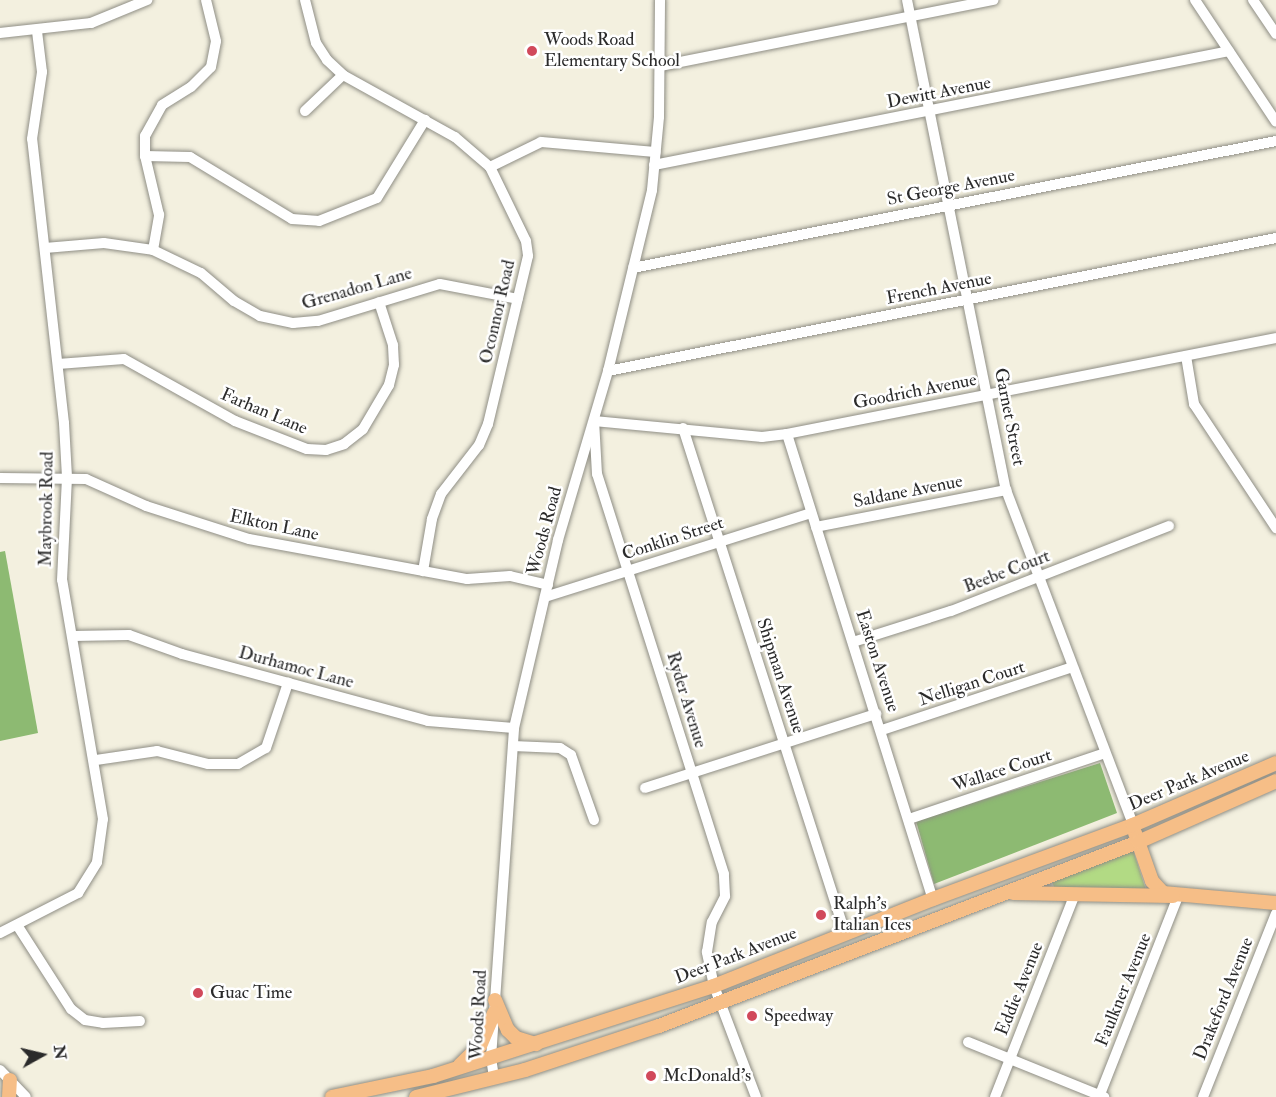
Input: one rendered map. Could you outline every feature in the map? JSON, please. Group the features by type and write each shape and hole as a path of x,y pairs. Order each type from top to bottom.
{"main road":[{"name":"Deer Park Avenue","path":"332,1097 453,1070 714,986 933,899 1133,825 1276,763"},
{"name":"Deer Park Avenue","path":"416,1097 494,1077 720,1004 996,894 1138,842 1276,781"},
{"path":"1133,825 1154,885 1163,893 1276,903"},
{"path":"996,894 1075,894 1156,898 1178,896"},
{"path":"494,1006 508,1030 516,1038 536,1044"},
{"path":"453,1070 480,1046 494,1006"},
{"path":"9,1097 10,1080"}],"street":[{"path":"0,33 37,31 90,23 131,4 147,0"},
{"path":"153,250 159,215 145,156 145,136 162,105 191,87 211,67 216,41 206,0"},
{"name":"Oconnor Road","path":"305,0 316,43 343,75 455,137 490,167 526,241 528,256 488,424 479,445 441,494 432,519 423,571"},
{"name":"Woods Road","path":"494,1077 491,1058 514,728 544,597 608,371 633,268 654,165 660,66 660,0"},
{"name":"Garnet Street","path":"908,0 1006,490 1133,825"},
{"path":"660,66 994,0"},
{"path":"1195,0 1276,122"},
{"path":"1253,0 1276,34"},
{"name":"Maybrook Road","path":"0,933 78,893 90,878 97,862 103,819 96,760 62,580 67,477 58,364 32,139 42,72 37,31"},
{"name":"Dewitt Avenue","path":"654,165 1229,51"},
{"path":"305,111 343,75"},
{"path":"145,156 189,157 292,219 319,221 367,204 385,190 425,120"},
{"name":"St George Avenue","path":"633,268 1276,141"},
{"path":"490,167 541,142 656,152"},
{"name":"French Avenue","path":"608,371 1276,238"},
{"name":"Grenadon Lane","path":"45,248 104,243 153,250 201,273 234,301 260,316 293,323 318,321 440,284 518,299"},
{"name":"Farhan Lane","path":"58,364 124,359 235,421 307,449 326,450 344,444 363,429 389,385 394,365 393,345 379,302"},
{"name":"Goodrich Avenue","path":"594,421 762,437 787,434 1276,338"},
{"path":"1186,356 1194,404 1276,528"},
{"name":"Ryder Avenue","path":"594,421 597,474 724,874 725,896 712,922 707,952 720,1004 756,1097"},
{"name":"Shipman Avenue","path":"683,428 845,933"},
{"name":"Easton Avenue","path":"787,434 882,730 933,899"},
{"name":"Elkton Lane","path":"0,478 67,477 100,483 146,506 249,539 467,579 510,576 548,585"},
{"name":"Saldane Avenue","path":"816,527 1006,490"},
{"name":"Conklin Street","path":"544,597 811,513"},
{"name":"Beebe Court","path":"853,642 1039,578 1170,526"},
{"name":"Durhamoc Lane","path":"73,636 129,635 288,683 428,721 514,728"},
{"name":"Nelligan Court","path":"882,730 1072,667"},
{"path":"96,760 143,750 224,767 252,759 273,735 288,683"},
{"path":"645,788 876,714"},
{"path":"513,746 560,748 571,755 594,820"},
{"name":"Wallace Court","path":"909,819 1104,753"},
{"name":"Eddie Avenue","path":"995,1097 1075,894"},
{"name":"Faulkner Avenue","path":"1101,1096 1178,896"},
{"name":"Drakeford Avenue","path":"1203,1097 1276,914"},
{"path":"17,925 71,1009 85,1020 103,1023 140,1021"},
{"path":"968,1042 1101,1096"},
{"path":"0,1070 26,1097"}],"green space":[{"path":"5,551 38,733 0,741 0,552"},
{"path":"1100,763 1117,813 934,884 916,821"},
{"path":"1133,850 1146,890 1054,887 1052,881"}],"place":[{"name":"Woods Road Elementary School","path":"532,51"},
{"name":"Ralph's Italian Ices","path":"821,915"},
{"name":"Guac Time","path":"198,993"},
{"name":"Speedway","path":"752,1016"},
{"name":"McDonald's","path":"651,1076"}]}
